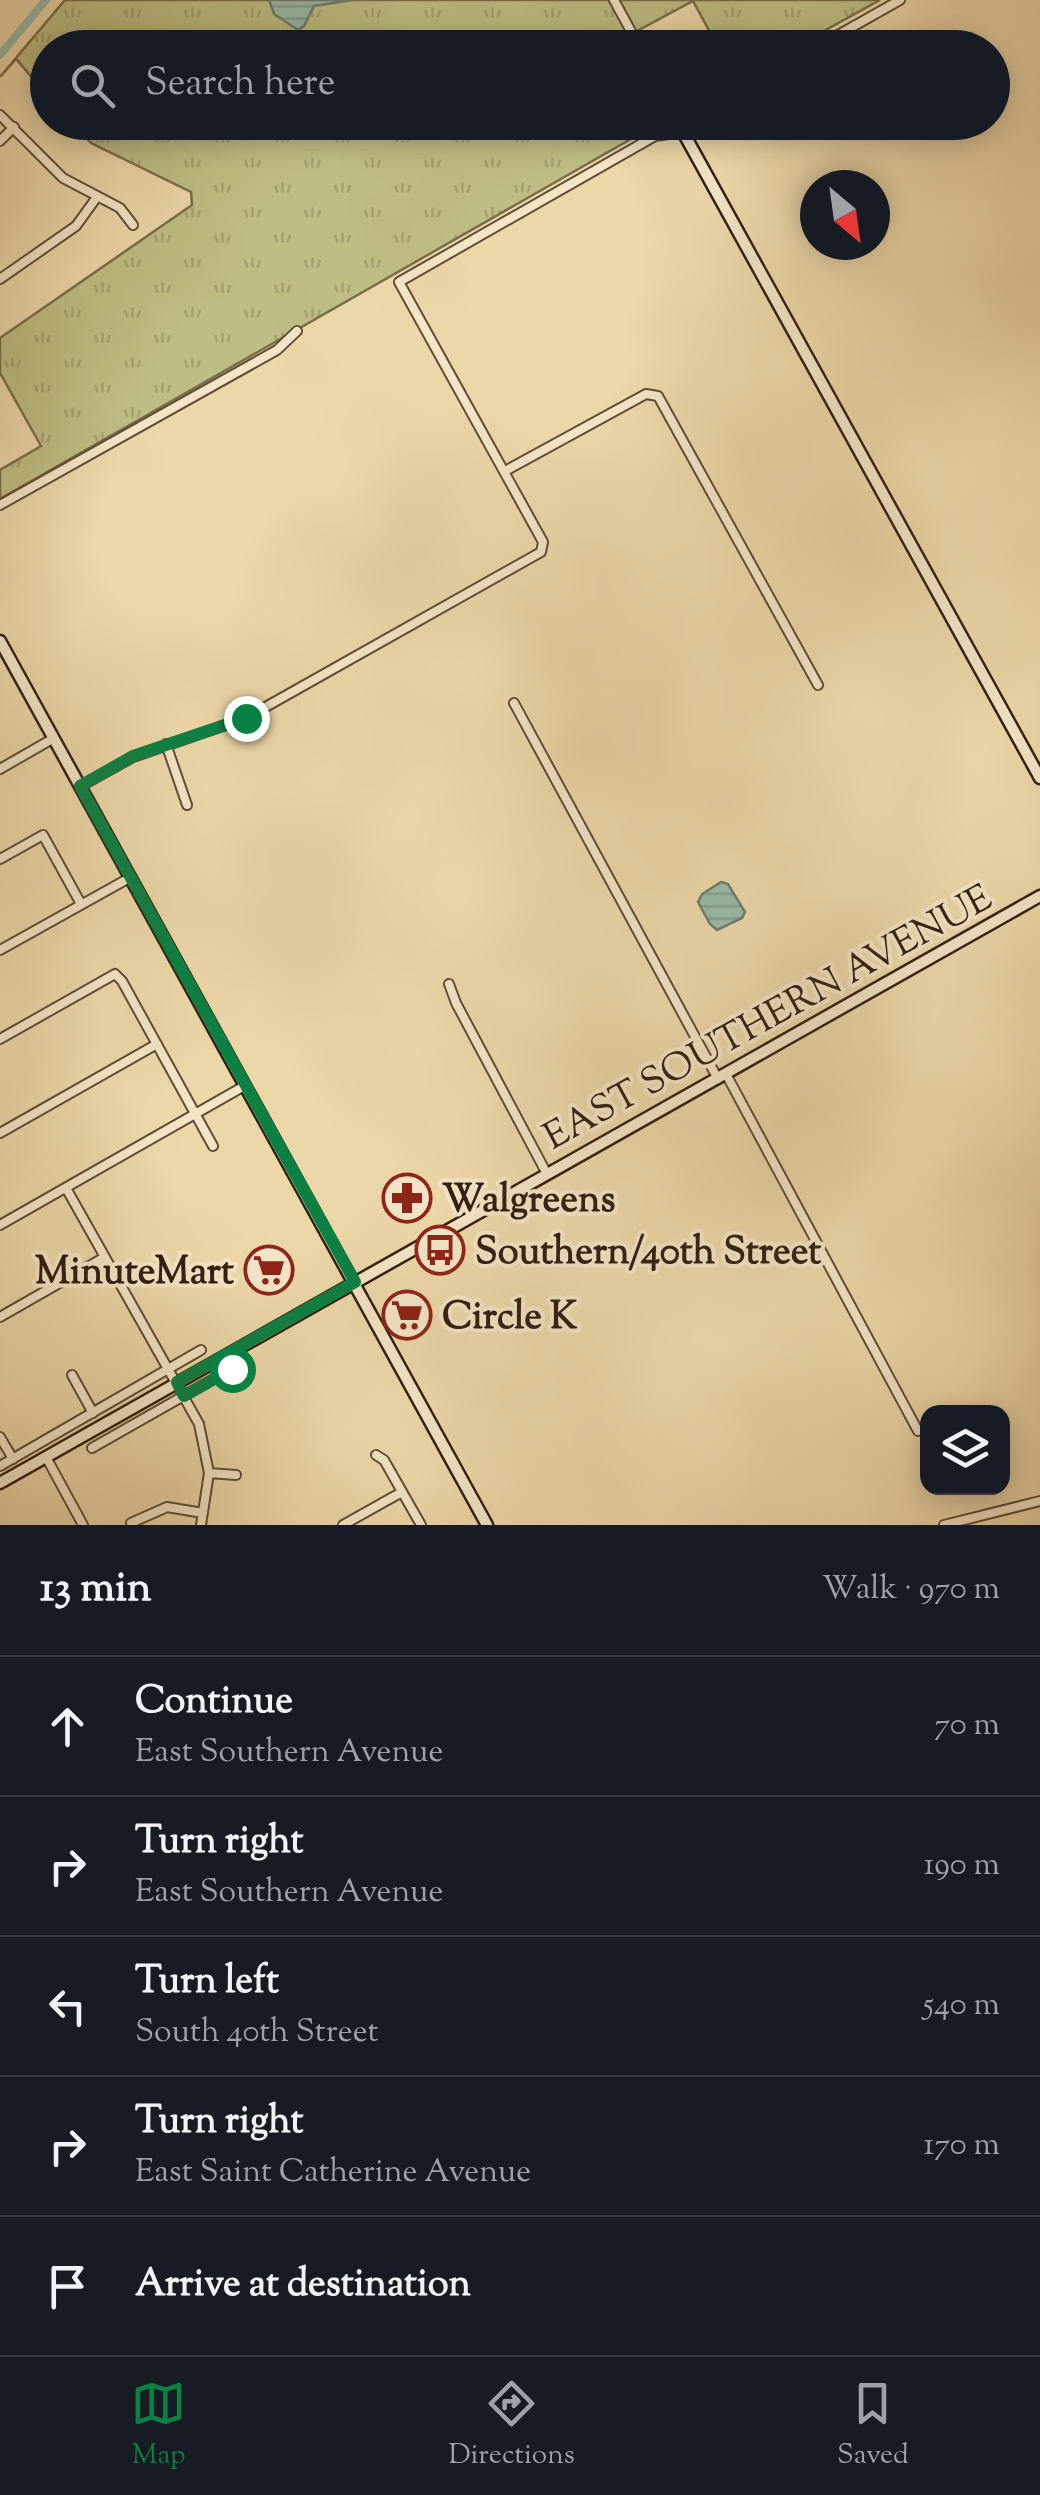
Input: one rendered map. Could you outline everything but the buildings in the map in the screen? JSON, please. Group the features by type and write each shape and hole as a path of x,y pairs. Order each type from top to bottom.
{"main road":[{"path":"691,140 1040,778"},
{"path":"0,640 487,1525"},
{"name":"EAST SOUTHERN AVENUE","path":"0,1483 1040,896"}],"street":[{"path":"614,0 630,30"},
{"path":"848,30 900,0"},
{"path":"0,114 55,171 120,208 132,224"},
{"path":"0,141 14,127"},
{"path":"80,786 133,756 246,718 544,548 506,472 399,282 648,140"},
{"path":"0,279 76,226 97,197"},
{"path":"0,505 277,350 297,330"},
{"path":"506,472 653,393 818,685"},
{"path":"514,703 918,1431"},
{"path":"0,769 54,738"},
{"path":"166,744 187,805"},
{"path":"0,859 44,834 81,904"},
{"path":"0,950 131,877"},
{"path":"0,1039 115,974 213,1146"},
{"path":"450,984 456,1003 547,1174"},
{"path":"0,1133 157,1044"},
{"path":"0,1225 246,1085"},
{"path":"66,1188 204,1436 209,1473 201,1525"},
{"path":"0,1317 105,1257"},
{"path":"0,1466 201,1350"},
{"path":"92,1448 232,1369"},
{"path":"72,1375 93,1414"},
{"path":"0,1437 13,1459"},
{"path":"376,1456 384,1460 420,1525"},
{"path":"46,1457 83,1525"},
{"path":"209,1473 236,1475"},
{"path":"343,1525 402,1492"},
{"path":"944,1525 1040,1501"},
{"path":"131,1523 167,1507 204,1513"}],"green space":[{"path":"65,0 880,0 826,30 709,30 693,1 639,30 40,30"},
{"path":"30,41 30,75 16,59 0,77"},
{"path":"88,140 629,140 0,499 0,470 41,446 0,373 0,338 192,205 191,192"}],"shaded area":[{"path":"269,0 352,0 314,6 298,30 274,14"},
{"path":"721,882 728,884 745,912 742,918 717,930 698,902 702,894"}],"waterway":[{"path":"0,55 46,0"}],"place":[{"name":"Walgreens","path":"407,1198"},
{"name":"Southern/40th Street","path":"440,1250"},
{"name":"MinuteMart","path":"269,1270"},
{"name":"Circle K","path":"407,1315"}],"route":[{"path":"232,1369 184,1396 177,1382 355,1282 80,786 133,756 246,718"}]}
